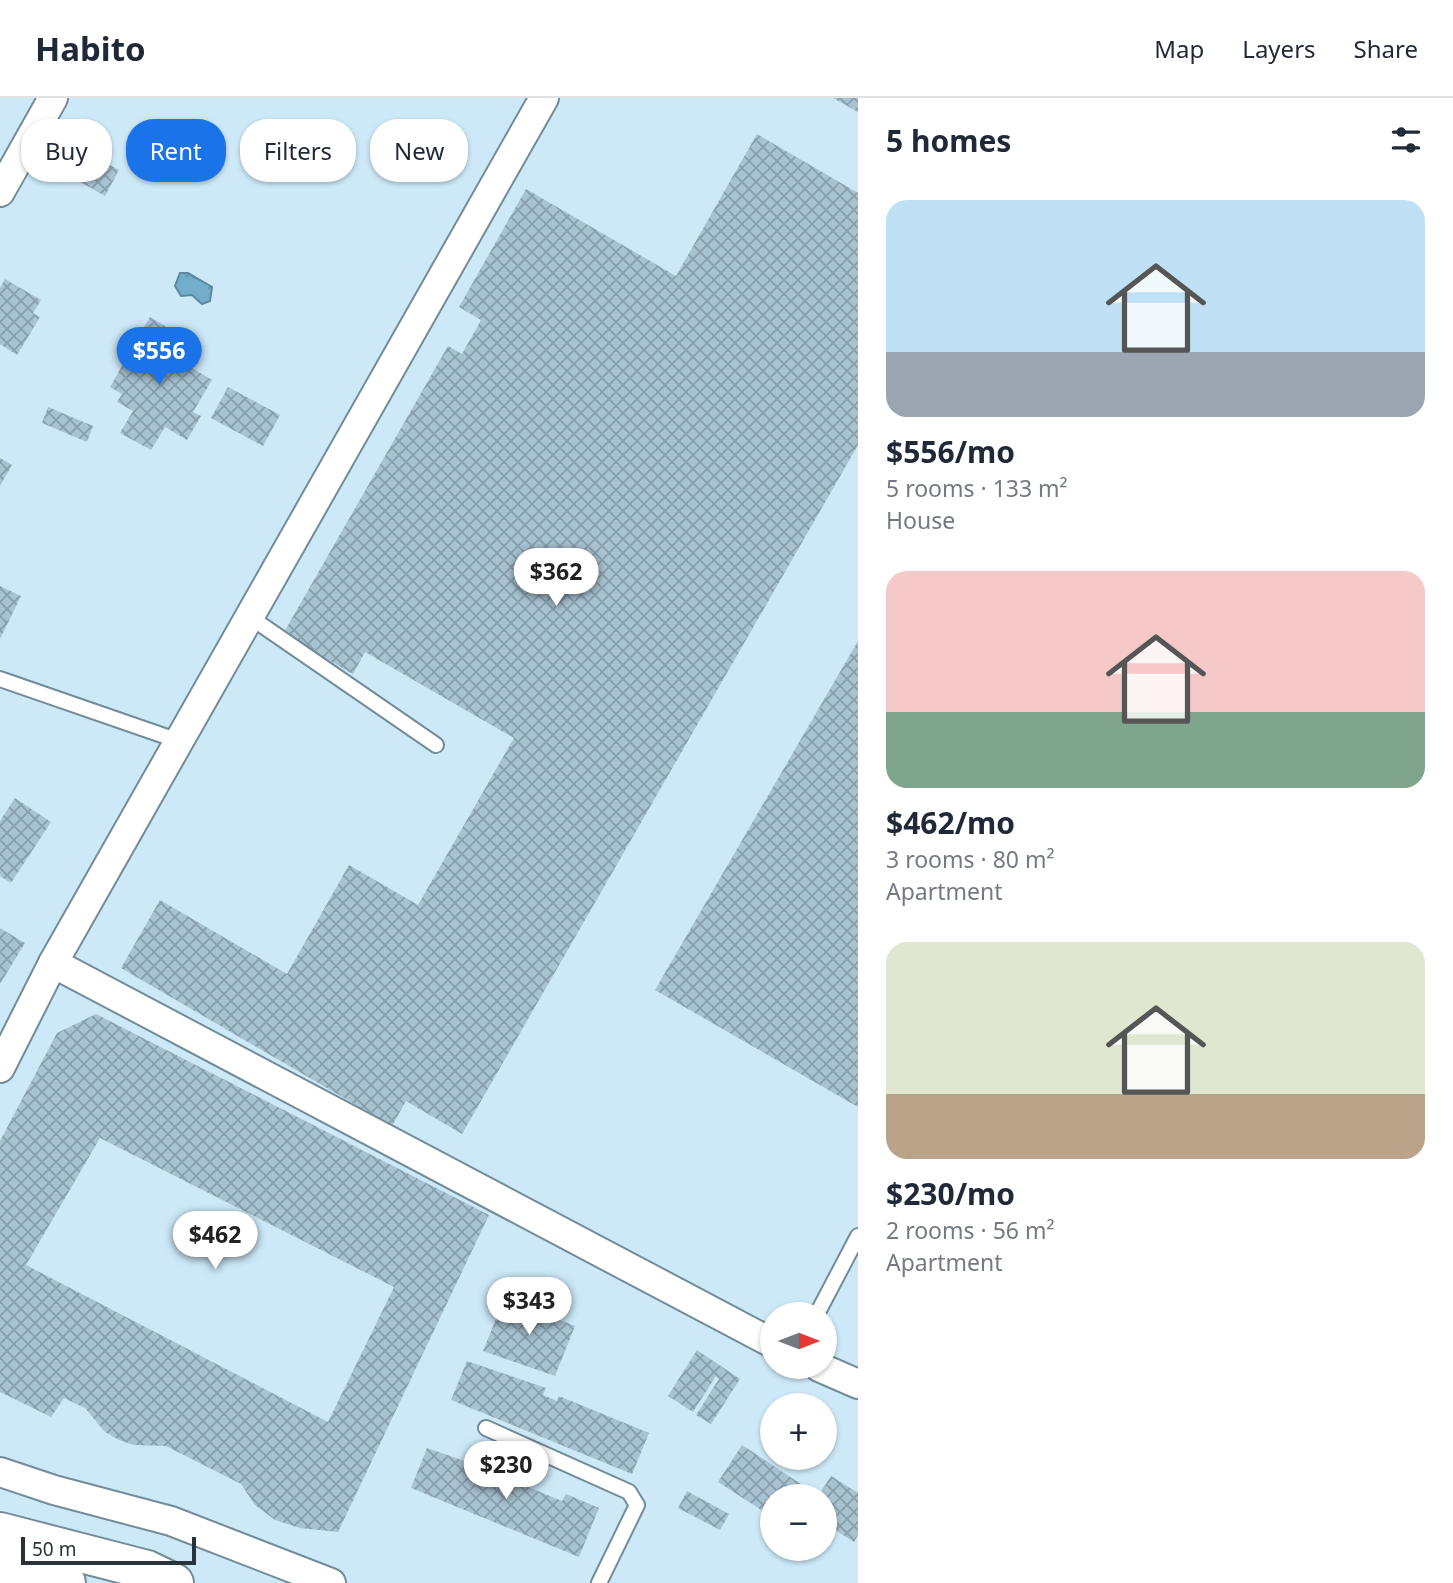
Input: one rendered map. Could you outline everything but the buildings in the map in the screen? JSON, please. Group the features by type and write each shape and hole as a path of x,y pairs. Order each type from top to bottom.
{"main road":[{"path":"0,1532 147,1570 174,1583"},
{"path":"0,1563 66,1583"}],"street":[{"path":"0,192 54,98"},
{"path":"0,1068 53,964 544,98"},
{"path":"53,964 760,1337"},
{"path":"837,1375 858,1384"},
{"path":"0,1472 54,1490 171,1521 331,1583"}],"lane":[{"path":"250,617 436,745"},
{"path":"0,679 179,741"},
{"path":"823,1302 858,1236"},
{"path":"486,1428 629,1492 637,1505 599,1583"}],"water":[{"path":"180,273 188,273 212,287 210,301 202,304 192,295 181,296 175,286"}]}
